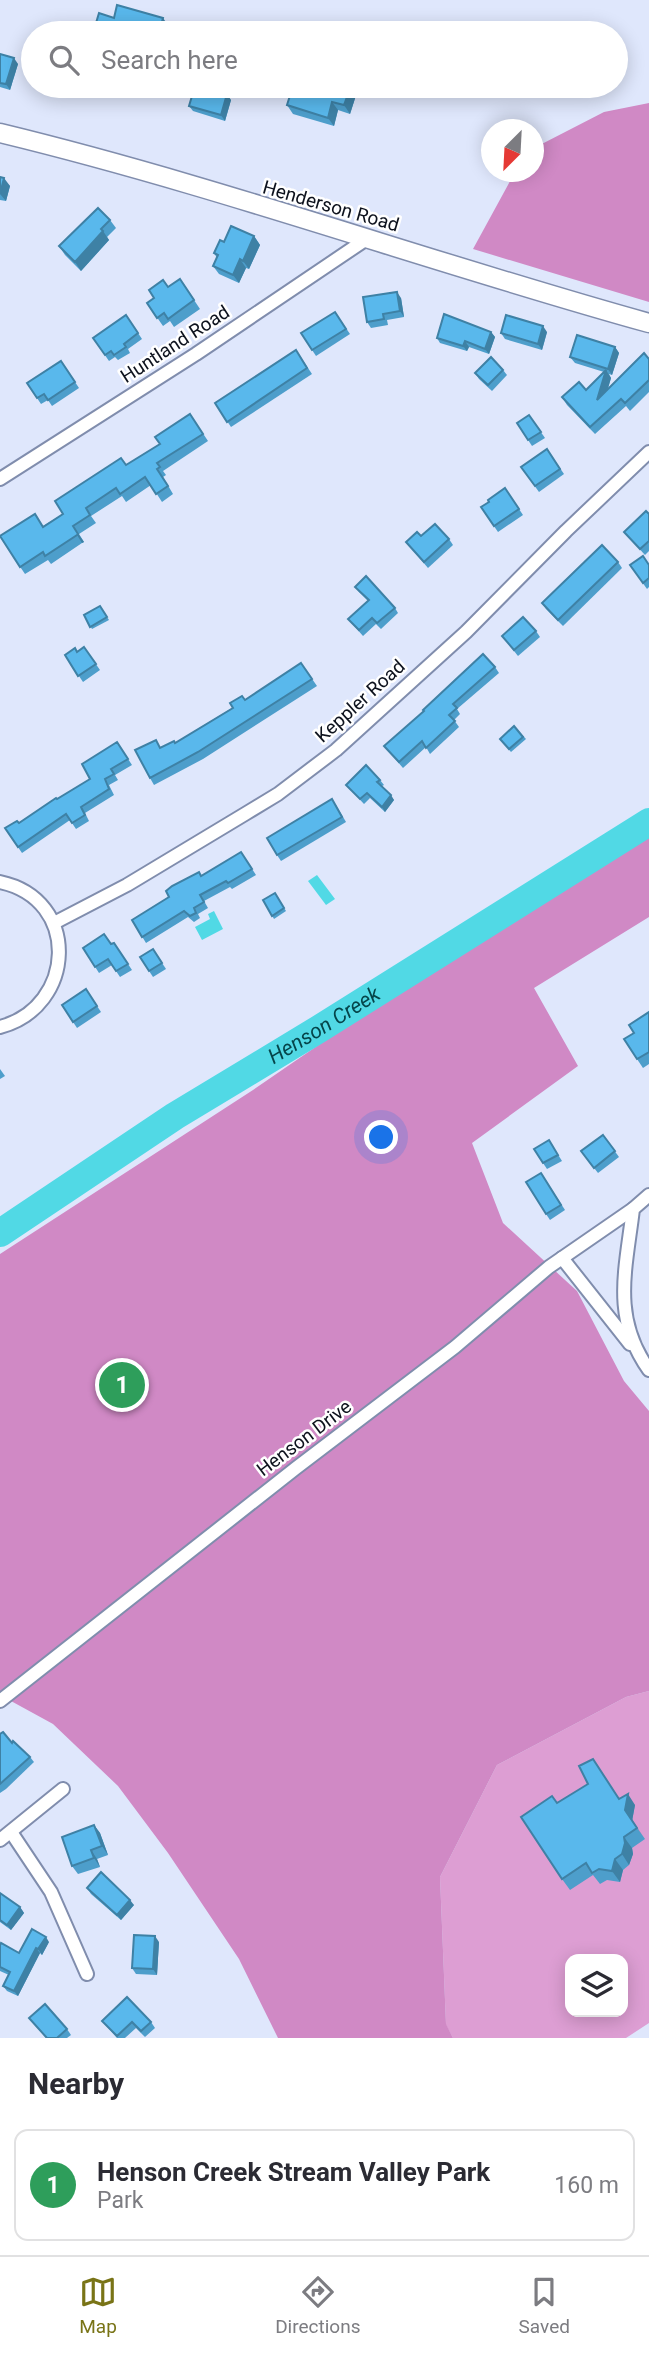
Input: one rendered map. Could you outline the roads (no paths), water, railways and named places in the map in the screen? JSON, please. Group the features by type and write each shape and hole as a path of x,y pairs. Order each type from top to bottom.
{"street":[{"name":"Henderson Road","path":"0,133 368,238 649,323"},
{"name":"Huntland Road","path":"0,479 196,354 368,238"},
{"name":"Keppler Road","path":"54,923 127,885 278,794 336,750 466,632 649,452"},
{"path":"0,882 27,893 43,905 54,923 59,962 54,982 44,1000 30,1014 13,1024 0,1027"},
{"name":"Henson Drive","path":"0,1701 296,1468 455,1347 562,1258 649,1195"},
{"path":"633,1209 623,1303 628,1330 639,1355"},
{"path":"562,1258 649,1370"},
{"path":"0,1840 62,1789"},
{"path":"11,1832 51,1892 88,1974"}],"water":[{"path":"317,875 335,899 326,905 308,881"},
{"path":"214,911 223,929 202,940 195,927 210,919 208,914"}],"waterway":[{"name":"Henson Creek","path":"0,1233 175,1116 649,822"}],"place":[{"name":"Henson Creek Stream Valley Park","path":"122,1385"}]}
